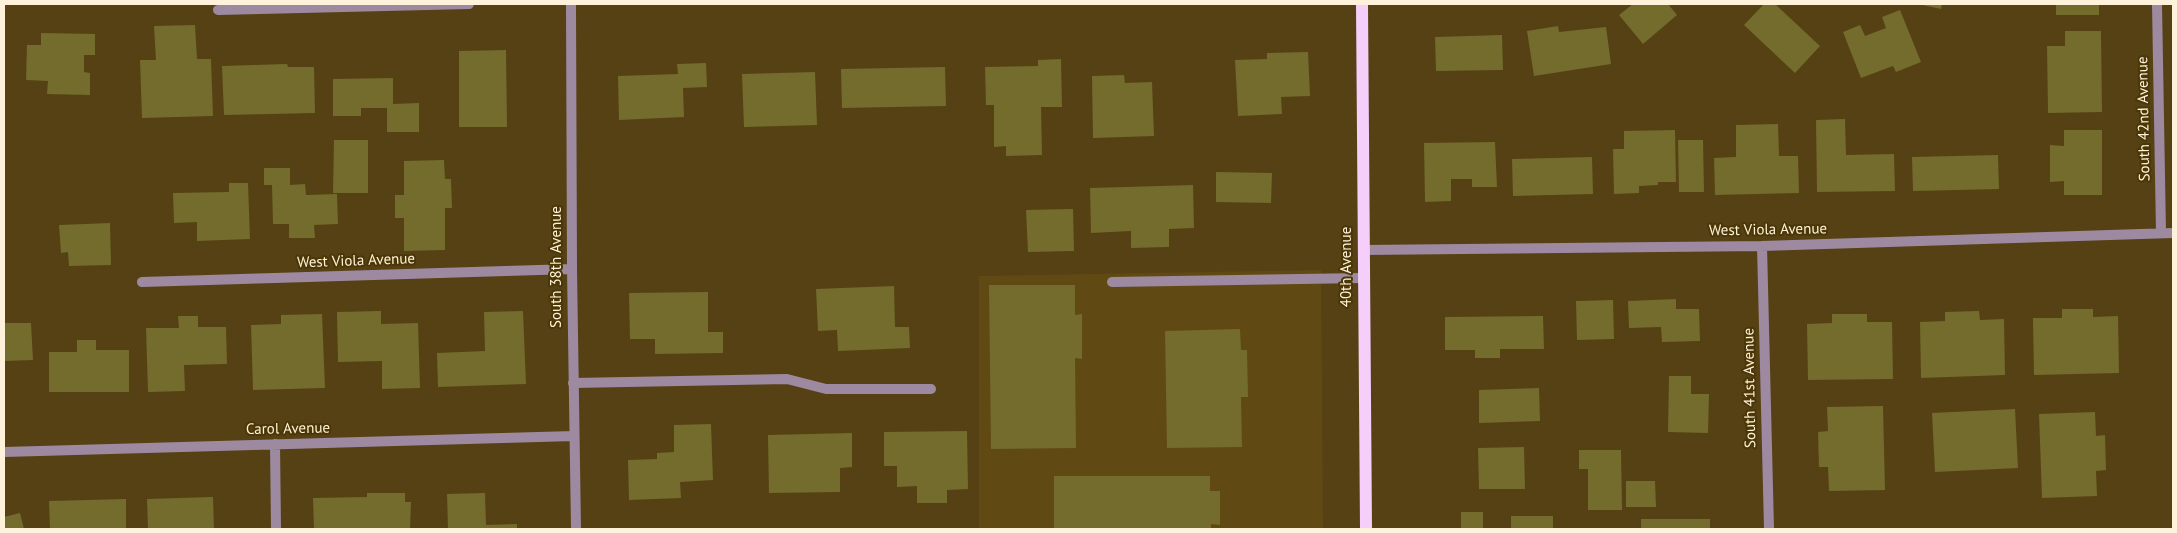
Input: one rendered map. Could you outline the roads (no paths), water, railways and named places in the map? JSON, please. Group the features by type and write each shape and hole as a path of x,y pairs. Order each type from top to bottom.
{"main road":[{"name":"40th Avenue","path":"1362,4 1366,529"}],"street":[{"path":"218,10 469,4"},
{"name":"South 38th Avenue","path":"571,4 572,269 576,529"},
{"name":"South 42nd Avenue","path":"2157,4 2161,233"},
{"name":"West Viola Avenue","path":"1363,250 1762,246 2173,233"},
{"name":"South 41st Avenue","path":"1762,246 1769,529"},
{"name":"West Viola Avenue","path":"142,282 572,269"},
{"path":"1112,282 1363,278"},
{"path":"574,383 787,379 826,389 931,389"},
{"name":"Carol Avenue","path":"4,452 574,436"},
{"path":"275,444 276,529"}]}
